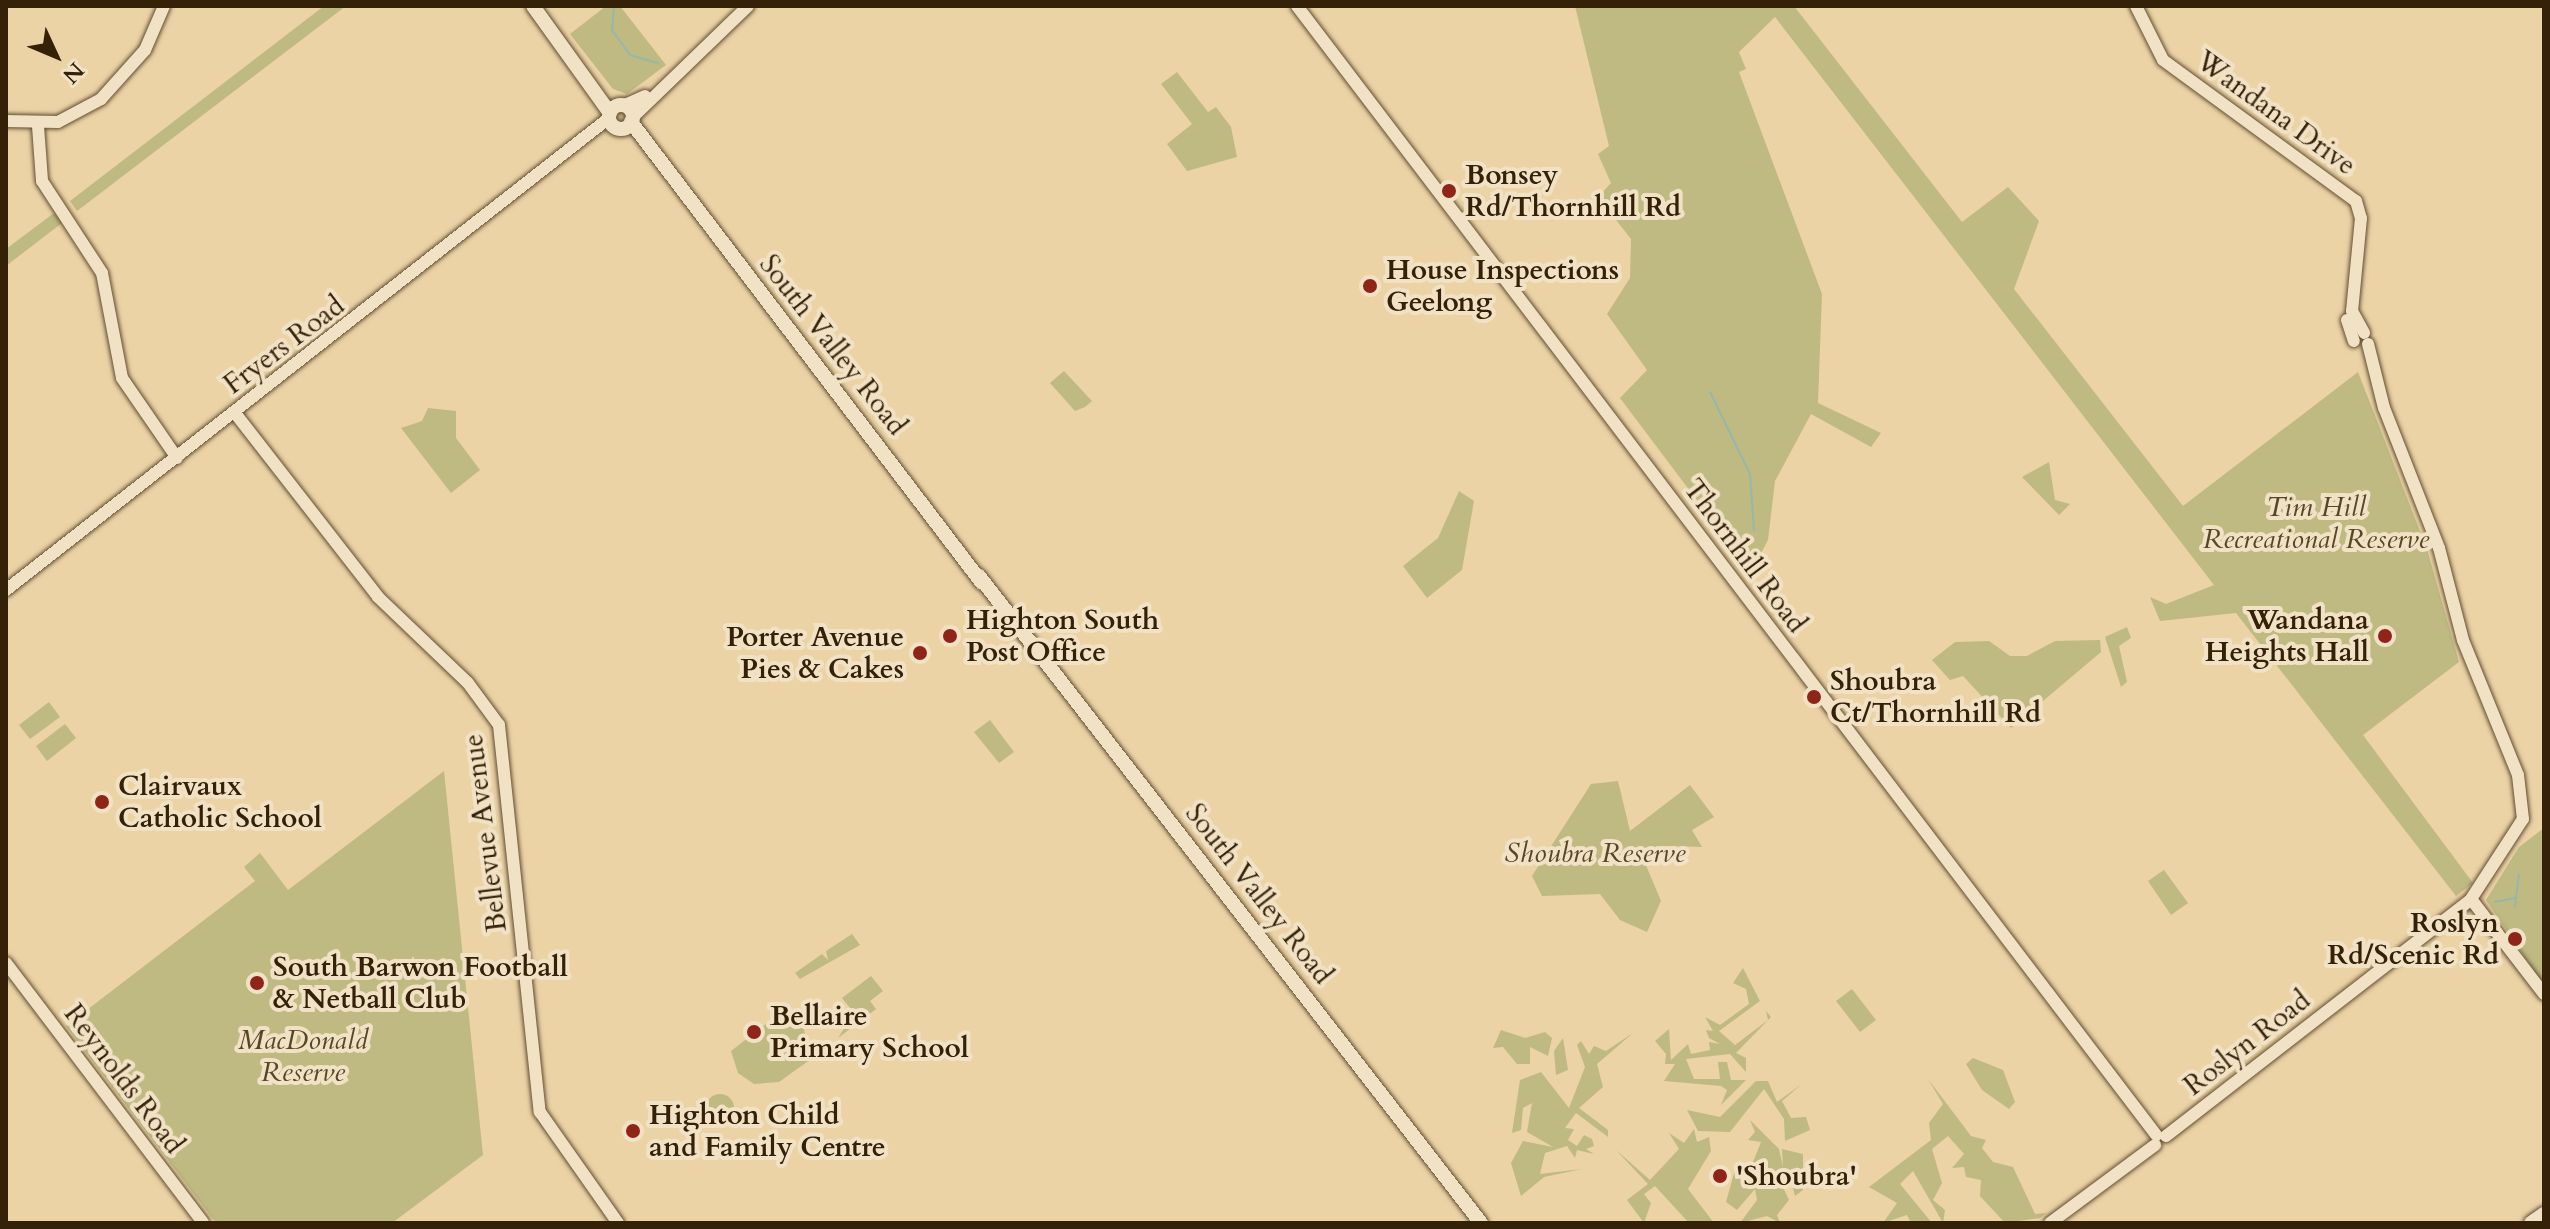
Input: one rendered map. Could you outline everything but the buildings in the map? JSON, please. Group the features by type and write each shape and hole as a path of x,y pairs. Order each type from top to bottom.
{"main road":[{"name":"South Valley Road","path":"533,6 996,596 1481,1223"},
{"path":"2531,1223 2544,1214"}],"street":[{"path":"6,121 38,126 86,110 117,86 145,50 164,6"},
{"path":"621,117 748,6"},
{"name":"Thornhill Road","path":"1297,6 2159,1138"},
{"name":"Wandana Drive","path":"2136,6 2163,60 2354,199 2361,218 2348,315 2524,794 2517,832 2471,899"},
{"name":"Fryers Road","path":"6,590 621,117"},
{"path":"38,126 42,181 102,273 122,378 177,458"},
{"name":"Bellevue Avenue","path":"235,413 386,606 468,683 499,725 540,1112 618,1223"},
{"path":"2471,899 2544,994"},
{"name":"Roslyn Road","path":"2050,1223 2471,899"},
{"name":"Reynolds Road","path":"6,963 203,1223"}],"green space":[{"path":"324,6 346,6 77,211 70,201"},
{"path":"606,6 620,6 666,65 627,94 613,89 570,34"},
{"name":"Tim Hill Recreational Reserve","path":"1575,6 1794,6 1962,222 2008,187 2039,221 2014,289 2183,506 2358,372 2427,549 2459,662 2363,735 2473,883 2456,896 2236,613 2160,621 2150,597 2166,604 2214,585 1775,17 1739,52 1746,69 1739,72 1822,294 1818,403 1881,433 1871,447 1811,414 1775,481 1768,540 1751,572 1620,398 1647,370 1607,314 1630,278 1631,239 1598,197 1611,183 1598,154 1609,146"},
{"path":"1177,72 1208,112 1216,107 1231,127 1237,157 1187,171 1167,144 1192,124 1161,84"},
{"path":"54,213 62,223 6,266 6,249"},
{"path":"1064,371 1092,401 1085,407 1075,411 1050,383"},
{"path":"428,408 456,411 456,438 480,470 451,493 401,428 422,421"},
{"path":"2049,462 2055,500 2070,504 2059,515 2022,477"},
{"path":"1459,491 1474,501 1462,570 1427,598 1403,566 1438,538"},
{"path":"2127,627 2131,638 2119,646 2127,682 2121,687 2105,637"},
{"path":"2100,640 2101,652 2011,728 1963,676 1950,680 1932,660 1955,642 1989,641 2010,656 2027,656 2055,641"},
{"path":"49,702 60,717 30,739 19,725"},
{"path":"990,720 1014,752 999,763 974,732"},
{"path":"65,724 76,738 47,761 36,746"},
{"name":"MacDonald Reserve","path":"444,771 483,1155 392,1223 216,1223 66,1026 255,881 244,867 260,853 288,890"},
{"name":"Shoubra Reserve","path":"1618,781 1630,831 1690,785 1714,817 1692,830 1702,847 1668,846 1645,863 1661,901 1647,932 1620,920 1600,894 1542,896 1532,876 1591,784"},
{"path":"2544,828 2544,985 2486,900 2519,847"},
{"path":"2164,870 2188,903 2171,915 2148,881"},
{"path":"852,934 860,945 800,979 795,973 822,954 828,960 826,951"},
{"path":"1743,968 1760,1001 1719,1031 1735,1045 1768,1020 1766,1011 1771,1017 1736,1053 1746,1058 1746,1072 1730,1054 1686,1059 1694,1079 1720,1079 1718,1062 1727,1062 1731,1080 1746,1080 1721,1105 1727,1090 1721,1086 1664,1081 1675,1064 1665,1064 1666,1054 1655,1041 1669,1029 1671,1060 1688,1044 1691,1054 1710,1050 1709,1042 1720,1044 1709,1038 1706,1030 1713,1031 1705,1017 1720,1025 1749,1004 1746,989 1733,983"},
{"path":"871,976 883,991 870,1001 876,1009 838,1038 854,1013 842,998"},
{"path":"1852,989 1876,1020 1860,1032 1836,1001"},
{"path":"779,1014 802,1021 811,1059 779,1082 754,1084 738,1073 731,1051"},
{"path":"1501,1030 1525,1038 1545,1032 1552,1038 1548,1056 1530,1047 1530,1064 1517,1064 1503,1047 1493,1048"},
{"path":"1633,1033 1597,1064 1603,1087 1579,1108 1608,1130 1608,1137 1576,1113 1565,1128 1574,1129 1568,1140 1577,1146 1584,1135 1592,1139 1594,1146 1586,1149 1594,1154 1577,1150 1575,1158 1567,1146 1545,1153 1540,1174 1582,1169 1544,1177 1521,1196 1511,1163 1523,1141 1553,1147 1527,1132 1532,1103 1523,1108 1521,1130 1512,1133 1520,1080 1541,1072 1569,1108 1585,1067 1577,1045 1581,1041 1589,1054 1594,1046 1606,1051"},
{"path":"1563,1038 1568,1070 1556,1075 1554,1051"},
{"path":"1973,1058 2003,1070 2015,1102 2009,1109 1982,1090 1966,1064"},
{"path":"1928,1079 1971,1136 1986,1140 1982,1148 1993,1162 2013,1167 2035,1214 2046,1213 2040,1218 2005,1223 1980,1196 1981,1180 1966,1177 1964,1167 1952,1168 1964,1154 1948,1136 1932,1149 1942,1183 1933,1200 1945,1210 1943,1223 1913,1171 1900,1184 1932,1223 1911,1223 1907,1215 1883,1223 1897,1203 1869,1187 1931,1140 1929,1123 1943,1104"},
{"path":"1756,1081 1768,1081 1777,1102 1802,1084 1782,1101 1791,1118 1806,1117 1810,1130 1785,1141 1784,1119 1764,1089 1730,1132 1698,1131 1687,1110 1720,1117"},
{"path":"720,1094 730,1098 734,1108 730,1118 720,1122 710,1118 706,1108 710,1098"},
{"path":"1750,1120 1779,1149 1783,1167 1782,1149 1803,1154 1803,1190 1795,1196 1792,1184 1781,1183 1789,1200 1777,1215 1780,1223 1767,1216 1740,1223 1757,1200 1755,1189 1737,1210 1726,1202 1735,1170 1758,1179 1751,1167 1761,1142 1748,1140 1755,1132"},
{"path":"1694,1129 1697,1142 1709,1137 1711,1151 1688,1189 1714,1223 1689,1223 1655,1186 1644,1194 1651,1203 1644,1223 1627,1200 1648,1184 1616,1150 1650,1180 1679,1149 1669,1133 1684,1143"}],"waterway":[{"path":"614,7 612,30 630,55 658,63"},
{"path":"1710,392 1750,474 1754,530"},
{"path":"2495,902 2516,898 2519,874"},
{"path":"2515,907 2516,899"}],"place":[{"name":"Bonsey Rd/Thornhill Rd","path":"1449,191"},
{"name":"House Inspections Geelong","path":"1370,286"},
{"name":"Highton South Post Office","path":"950,636"},
{"name":"Wandana Heights Hall","path":"2385,636"},
{"name":"Porter Avenue Pies & Cakes","path":"920,653"},
{"name":"Shoubra Ct/Thornhill Rd","path":"1814,697"},
{"name":"Clairvaux Catholic School","path":"102,802"},
{"name":"Roslyn Rd/Scenic Rd","path":"2515,939"},
{"name":"South Barwon Football & Netball Club","path":"257,983"},
{"name":"Bellaire Primary School","path":"754,1032"},
{"name":"Highton Child and Family Centre","path":"633,1131"},
{"name":"'Shoubra'","path":"1720,1176"}]}
